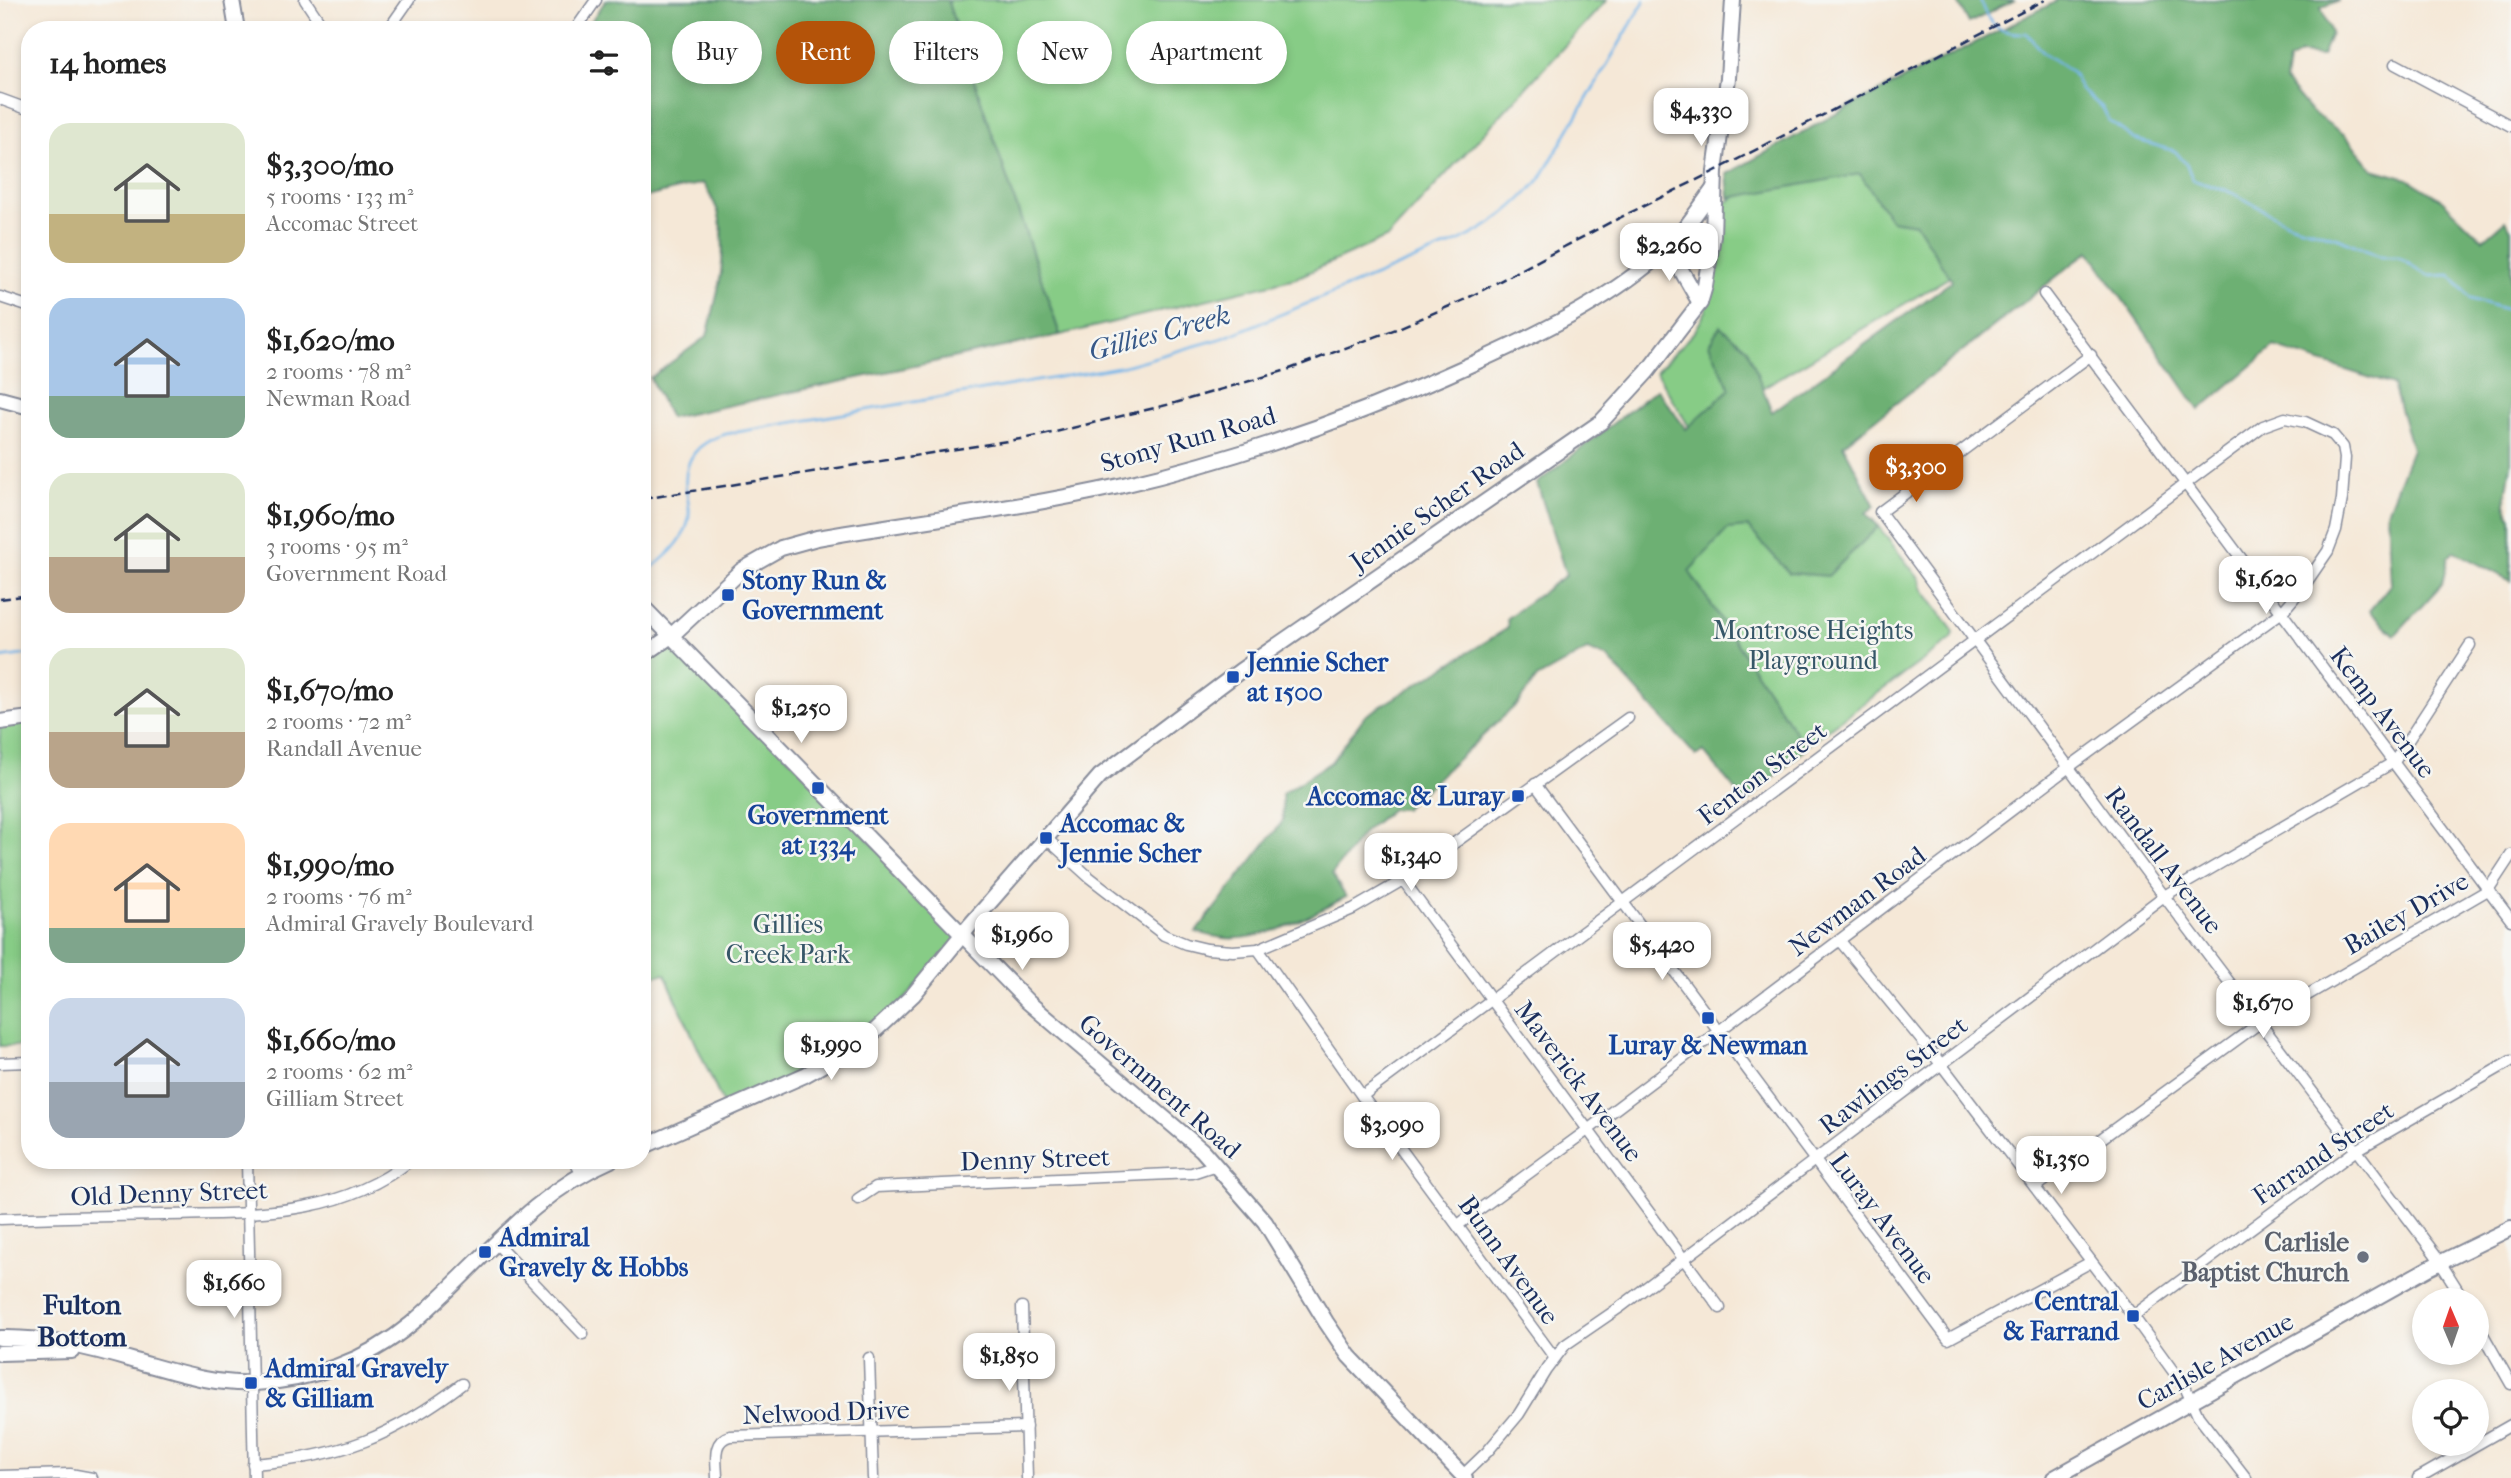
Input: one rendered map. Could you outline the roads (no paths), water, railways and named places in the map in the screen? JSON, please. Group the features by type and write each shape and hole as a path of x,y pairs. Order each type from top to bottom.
{"street":[{"path":"232,0 236,21"},
{"path":"305,0 319,21"},
{"path":"395,21 410,0"},
{"path":"581,21 596,0"},
{"name":"Jennie Scher Road","path":"651,1143 805,1075 862,1043 899,1010 1100,776 1233,677 1601,422 1647,372 1700,303 1713,236 1714,187 1728,78 1733,0"},
{"path":"2395,64 2511,126"},
{"path":"0,99 21,107"},
{"name":"Stony Run Road","path":"651,650 671,636 742,570 761,557 790,545 1120,485 1249,450 1355,413 1437,380 1556,323 1618,286 1668,247 1693,218 1714,187"},
{"path":"1668,247 1700,303"},
{"name":"Kemp Avenue","path":"2044,294 2511,919"},
{"path":"0,297 21,304"},
{"name":"Randall Avenue","path":"2091,355 1880,512 2164,896 2441,1262 2457,1288"},
{"path":"0,399 21,405"},
{"name":"Fenton Street","path":"1362,1096 2263,426 2274,420 2291,419 2323,429 2339,441 2344,452"},
{"name":"Newman Road","path":"1458,1225 1590,1129 2069,767 2282,612 2328,551 2336,530 2342,499 2344,452"},
{"name":"Government Road","path":"651,615 1028,1002 1180,1129 1216,1165 1265,1222 1325,1322 1349,1356 1464,1477"},
{"path":"2394,762 2470,645"},
{"path":"1046,838 1089,877 1164,935 1207,949 1258,949 1353,909 1403,880 1628,718"},
{"path":"0,722 21,719"},
{"name":"Rawlings Street","path":"1464,1477 1519,1414 1554,1357 1565,1345 1814,1161 2164,896 2394,762"},
{"name":"Luray Avenue","path":"1535,784 1948,1339 2091,1262"},
{"name":"Bailey Drive","path":"2035,1186 2260,1022 2488,890 2511,855"},
{"name":"Maverick Avenue","path":"1403,880 1720,1308"},
{"path":"1840,941 1941,1064 2035,1186 2133,1316 2176,1376 2198,1416 2246,1478"},
{"name":"Bunn Avenue","path":"1258,949 1362,1096 1554,1357"},
{"name":"Farrand Street","path":"2133,1316 2355,1151 2511,1061"},
{"path":"0,1063 21,1062"},
{"name":"Denny Street","path":"858,1199 876,1187 1192,1173 1216,1165"},
{"path":"247,1169 254,1478"},
{"name":"Old Denny Street","path":"0,1219 248,1214 302,1209 345,1197 398,1169"},
{"path":"579,1169 582,1175"},
{"path":"0,1338 38,1339 92,1350 206,1380 251,1383 287,1380 313,1374 349,1362 411,1324 495,1242 539,1204 594,1169"},
{"name":"Carlisle Avenue","path":"2054,1478 2441,1262 2511,1228"},
{"path":"495,1242 583,1334"},
{"path":"1022,1307 1027,1478"},
{"path":"2489,1345 2511,1384"},
{"path":"0,1353 92,1350"},
{"path":"869,1358 873,1478"},
{"path":"253,1464 318,1457 376,1438 429,1409 462,1384"},
{"path":"2418,1478 2511,1425"},
{"name":"Nelwood Drive","path":"717,1478 717,1446 720,1440 730,1436 1026,1427"},
{"path":"0,1476 70,1474 92,1478"}],"waterway":[{"name":"Gillies Creek","path":"651,568 670,552 685,530 689,514 687,468 694,453 716,437 1124,366 1223,338 1472,235 1513,207 1540,179 1645,0"},
{"path":"1980,0 1987,16 1996,27 2009,32 2026,33 2042,52 2072,72 2081,90 2103,108 2109,121 2134,139 2175,151 2186,164 2193,180 2233,193 2288,223 2339,238 2381,257 2398,257 2428,276 2450,275 2471,299 2511,311"},
{"name":"Gillies Creek","path":"0,658 21,655"}],"railway":[{"path":"651,498 1039,436 1175,403 1287,370 1464,300 2045,0"},
{"path":"0,599 21,596"}],"place":[{"name":"Stony Run & Government","path":"728,595"},
{"name":"Jennie Scher at 1500","path":"1233,677"},
{"name":"Government at 1334","path":"818,788"},
{"name":"Accomac & Luray","path":"1518,796"},
{"name":"Accomac & Jennie Scher","path":"1046,838"},
{"name":"Luray & Newman","path":"1708,1018"},
{"name":"Admiral Gravely & Hobbs","path":"485,1252"},
{"name":"Carlisle Baptist Church","path":"2363,1257"},
{"name":"Central & Farrand","path":"2133,1316"},
{"name":"Admiral Gravely & Gilliam","path":"251,1383"}],"district":[{"name":"Fulton Bottom","path":"82,1320"}],"park label":[{"name":"Montrose Heights Playground","path":"1813,645"},
{"name":"Gillies Creek Park","path":"788,939"}]}
